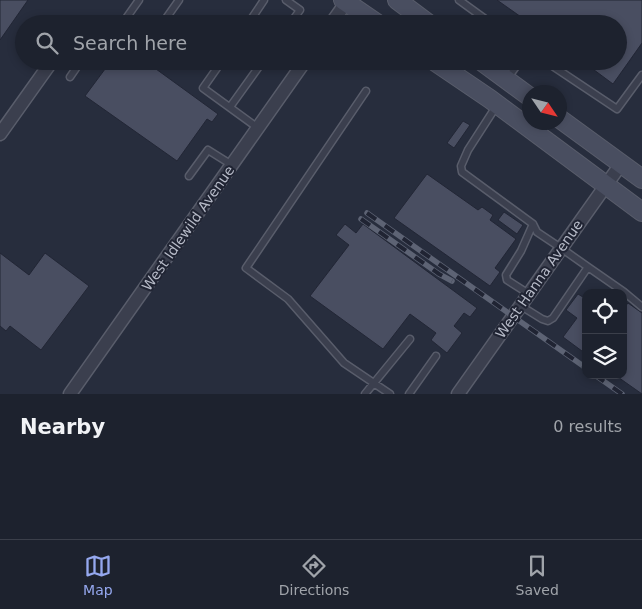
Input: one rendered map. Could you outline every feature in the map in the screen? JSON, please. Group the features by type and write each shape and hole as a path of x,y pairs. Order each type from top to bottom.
{"main road":[{"path":"397,0 417,15"},
{"path":"346,1 365,15"},
{"path":"447,70 498,105 642,212"},
{"path":"493,70 522,91"},
{"path":"567,124 642,179"}],"street":[{"path":"337,15 346,1"},
{"path":"0,134 46,70"},
{"name":"West Idlewild Avenue","path":"70,394 299,70"},
{"name":"West Hanna Avenue","path":"458,394 621,164"}],"lane":[{"path":"128,15 139,0"},
{"path":"168,15 178,0"},
{"path":"254,15 264,0"},
{"path":"286,0 300,10 296,15"},
{"path":"459,0 480,15"},
{"path":"70,77 75,70"},
{"path":"216,70 203,88 258,128"},
{"path":"230,107 257,70"},
{"path":"506,80 513,70"},
{"path":"558,70 618,110 642,75"},
{"path":"366,91 246,268 288,300 344,362 390,394"},
{"path":"498,105 468,150 461,166 462,172 533,224 537,232 624,292 642,307"},
{"path":"189,176 208,150 232,165"},
{"path":"529,294 507,280 506,275 521,252 533,224"},
{"path":"521,306 548,321 553,318 588,267"},
{"path":"366,394 410,339"},
{"path":"409,394 436,356"}],"building":[{"path":"0,0 28,0 18,15 15,15 15,19 0,40"},
{"path":"497,0 642,0 642,43 627,64 627,15 518,15"},
{"path":"104,70 157,70 218,114 212,122 207,119 177,161 85,96"},
{"path":"594,70 623,70 613,84"},
{"path":"463,121 470,125 454,148 447,143"},
{"path":"427,174 478,210 482,207 493,215 490,220 516,239 495,268 500,272 490,286 394,218"},
{"path":"504,212 523,225 517,234 498,220"},
{"path":"345,224 356,233 363,224 477,308 470,317 464,313 454,326 462,333 447,353 431,340 436,333 410,314 383,349 310,296 349,245 336,235"},
{"path":"0,253 29,275 45,253 89,286 41,350 10,326 6,331 0,326"},
{"path":"578,294 582,296 582,351 563,337 577,318 566,310"},
{"path":"628,303 642,313 642,394 621,379 627,379"}],"railway":[{"path":"367,213 582,365"},
{"path":"361,219 439,274 452,281"},
{"path":"601,379 622,394"}]}
